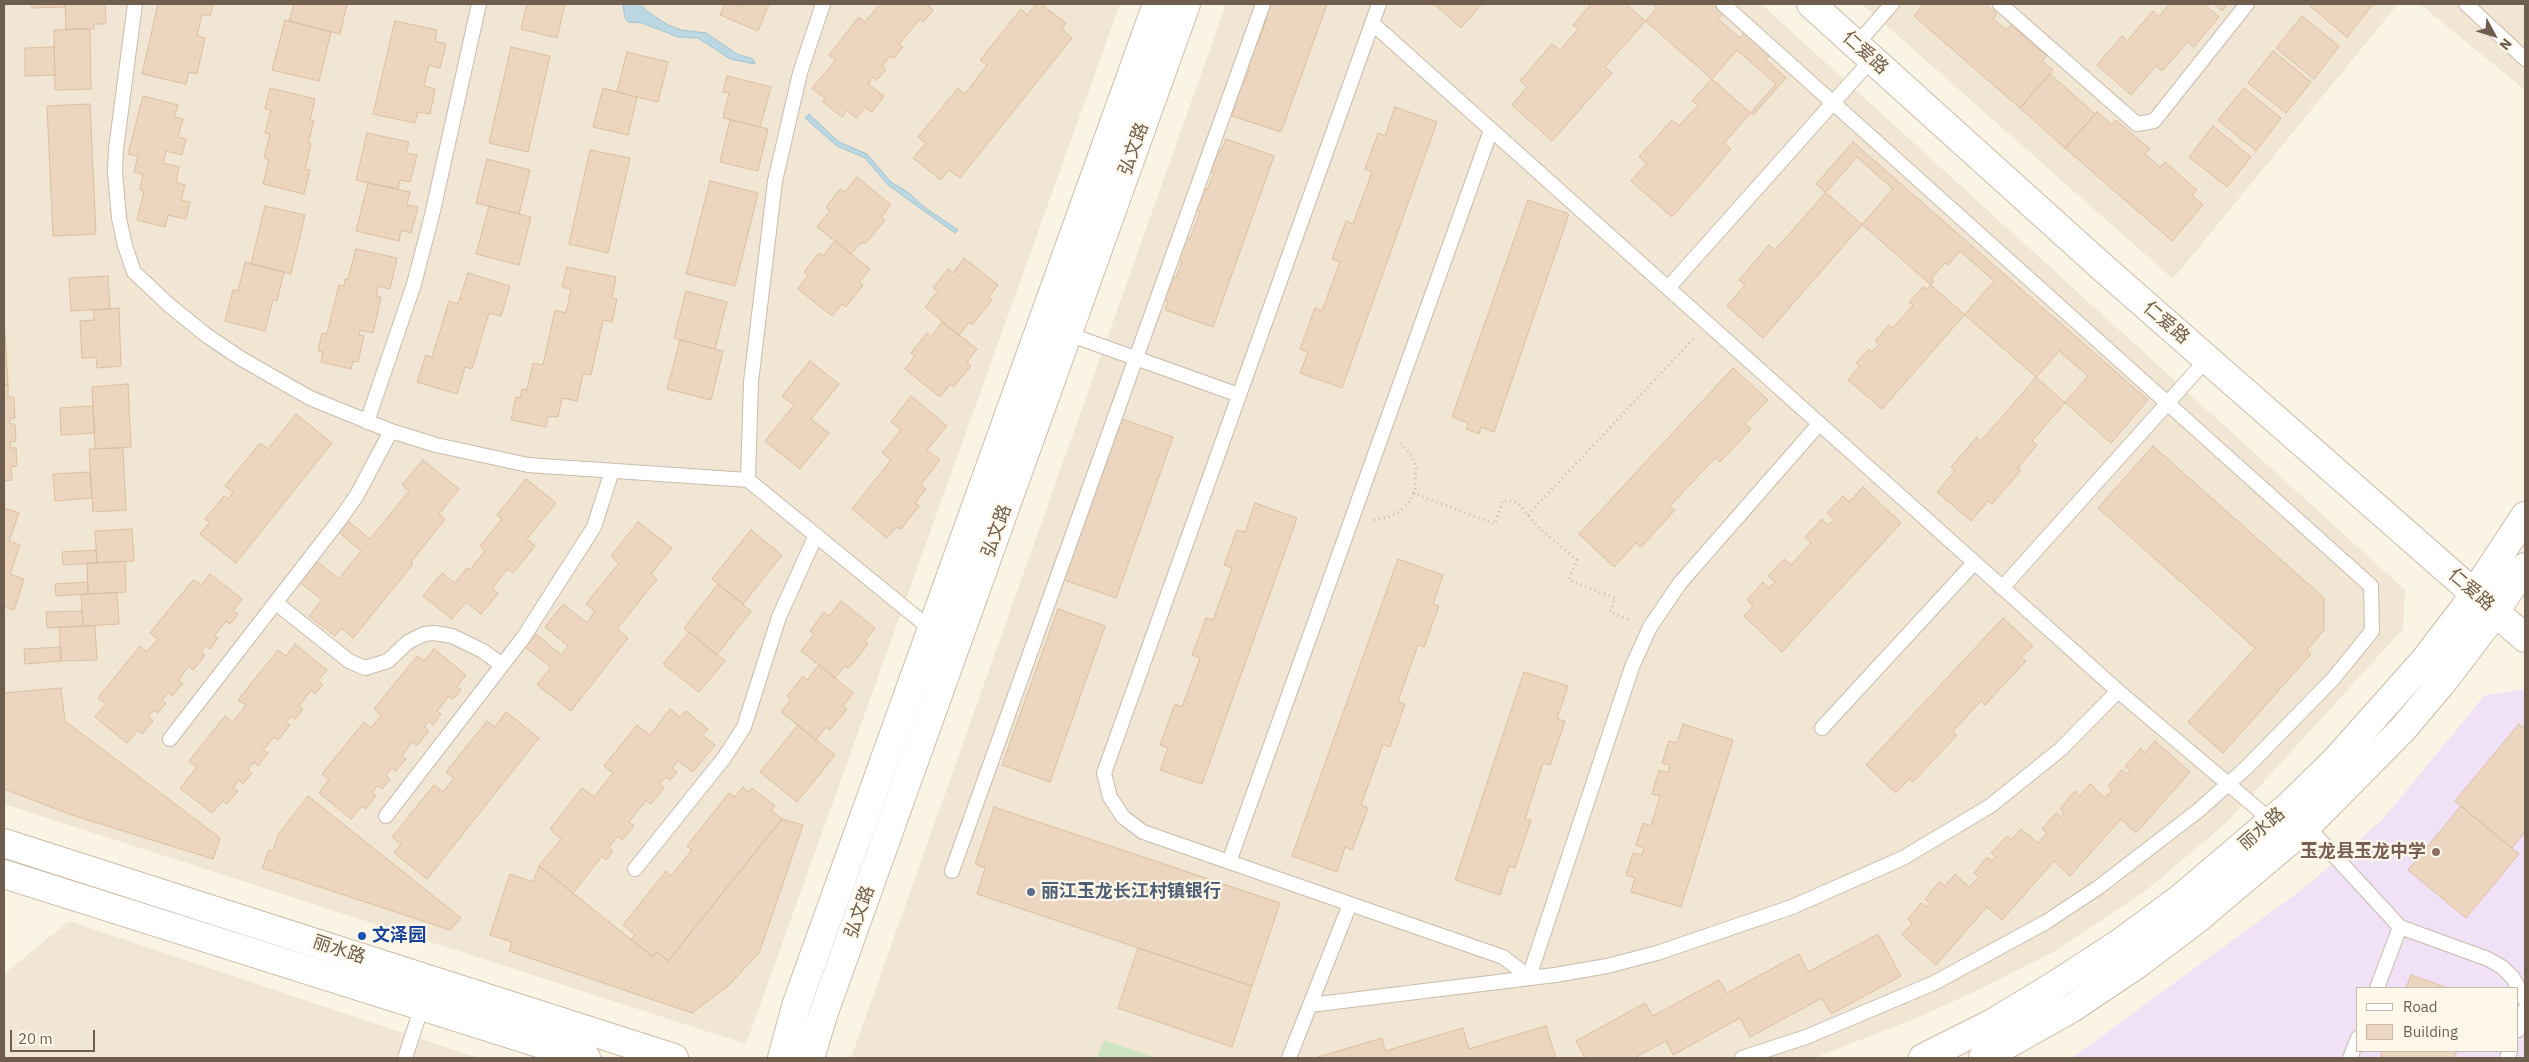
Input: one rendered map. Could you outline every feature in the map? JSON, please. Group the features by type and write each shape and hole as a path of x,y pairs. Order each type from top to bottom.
{"street":[{"name":"弘文路","path":"782,1058 798,1004 1157,4"},
{"name":"弘文路","path":"810,1058 827,1003 1186,4"},
{"name":"仁爱路","path":"1823,8 1864,52 2525,638"},
{"name":"丽水路","path":"1924,1058 1991,1024 2057,984 2120,942 2181,898 2272,821 2336,760 2381,712 2424,661 2474,594 2525,516"},
{"name":"丽水路","path":"1982,1058 2072,1008 2136,965 2197,919 2307,826 2402,730 2445,678 2495,612 2525,567"},
{"name":"丽水路","path":"4,843 674,1058"},
{"name":"丽水路","path":"4,874 586,1058"}],"lane":[{"path":"135,4 115,172 118,218 134,272 169,305 240,358 310,398 391,431 436,445 518,463 748,480 932,630"},
{"path":"367,422 414,284 432,216 479,4"},
{"path":"748,480 750,382 775,181 798,82 822,4"},
{"path":"952,871 1263,4"},
{"path":"1379,4 1104,773 1106,785 1116,808 1143,832 1503,958 1529,977"},
{"path":"1723,4 2371,586 2372,631 2296,718 2228,784 2151,849 2099,887 2046,922 1990,954 1875,1009 1806,1037 1742,1058"},
{"path":"1668,288 1833,103 1892,4"},
{"path":"2000,4 2137,124 2154,120 2247,4"},
{"path":"2466,4 2525,59"},
{"path":"1372,23 2118,691 2272,821"},
{"path":"1229,862 1491,130"},
{"path":"1068,334 1239,395"},
{"path":"2002,588 2207,358"},
{"path":"1529,977 1632,667 1650,627 1680,583 1820,424"},
{"path":"170,739 357,495 391,431"},
{"path":"386,816 523,638 594,527 612,471"},
{"path":"635,869 724,758 744,727 779,617 816,535"},
{"path":"1822,728 1974,563"},
{"path":"276,603 349,661 366,668 388,661 408,642 424,634 434,633 452,636 483,651 502,665"},
{"path":"1310,1005 1607,966 1657,953 1792,906 1903,858 1990,806 2030,776 2090,721 2118,691"},
{"path":"2307,826 2400,927 2488,959 2502,967 2513,978 2518,987"},
{"path":"1289,1058 1350,904"},
{"path":"2377,987 2400,927"},
{"path":"2519,989 2525,1000"},
{"path":"405,1058 422,1006"},
{"path":"2519,1027 2525,1009"},
{"path":"2350,1058 2356,1043"}],"path":[{"path":"1528,515 1708,324"},
{"path":"1353,516 1364,520 1377,520 1389,517 1400,511 1413,493 1417,478 1416,466 1411,455 1403,445 1382,434"},
{"path":"1413,493 1495,524 1503,500 1517,502 1538,527 1577,560 1569,580 1615,598 1610,612 1650,627"}],"shaded area":[{"path":"4,4 1120,4 746,1044 4,804"},
{"path":"1226,4 1761,4 2405,590 2403,629 2226,823 2144,892 2055,951 1990,984 1924,1015 1814,1058 851,1058"},
{"path":"1862,4 2398,4 2173,279"},
{"path":"2420,4 2525,4 2525,90"},
{"name":"玉龙县玉龙中学","path":"2525,689 2525,1058 2072,1058 2308,885 2384,818 2485,695"},
{"path":"69,921 478,1058 4,1058 4,974"}],"green space":[{"path":"1104,1040 1156,1058 1097,1058"}],"water":[{"path":"623,4 640,4 648,12 668,25 681,30 706,33 737,54 753,59 755,64 730,59 698,38 678,37 642,23 628,22 625,18"},
{"path":"809,114 839,142 867,154 891,182 909,193 924,207 958,230 955,233 888,185 865,158 837,146 805,118"}],"building":[{"path":"32,4 65,4 65,7 32,8"},
{"path":"65,4 105,4 106,24 94,24 94,29 66,29"},
{"path":"158,4 213,4 210,16 202,14 197,36 205,38 197,74 189,72 186,84 142,74"},
{"path":"294,4 347,4 340,34 289,21"},
{"path":"527,4 565,4 557,38 521,29"},
{"path":"725,4 769,4 758,31 720,15"},
{"path":"880,4 932,4 929,7 933,10 923,22 920,19 899,44 903,47 894,58 890,56 882,66 886,69 877,80 873,77 868,84 884,96 872,112 865,107 857,118 847,111 842,117 823,102 825,99 812,88 836,60 829,55 859,17 865,22"},
{"path":"1037,4 1041,4 1066,23 1062,29 1072,38 960,178 949,170 941,180 913,158 926,143 918,137 958,88 965,94 987,65 980,60 1021,9 1027,15"},
{"path":"1264,4 1327,4 1281,132 1232,116 1236,106 1228,104 1236,81 1244,84 1250,67 1242,64 1250,42 1258,44 1267,17 1260,15"},
{"path":"1434,4 1482,4 1461,28"},
{"path":"1591,4 1652,4 1657,8 1605,67 1612,73 1552,141 1512,105 1527,87 1520,81 1552,44 1560,50 1578,29 1573,25"},
{"path":"1626,4 1716,4 1725,12 1718,19 1740,38 1746,31 1771,54 1766,60 1786,78 1753,115"},
{"path":"1924,4 1985,4 1997,14 1993,19 2006,30 2011,25 2047,56 2042,61 2053,70 2020,108 1914,16"},
{"path":"2170,4 2204,4 2219,17 2194,47 2188,42 2162,71 2156,66 2131,95 2097,65 2122,36 2127,41 2153,11 2158,17"},
{"path":"2214,4 2228,4 2222,11"},
{"path":"2312,4 2373,4 2347,37 2310,6"},
{"path":"2302,16 2339,46 2314,79 2276,48"},
{"path":"285,20 331,32 319,81 272,70"},
{"path":"395,21 437,30 435,41 446,44 440,68 429,65 424,86 435,89 430,114 418,112 415,123 373,114"},
{"path":"90,29 91,89 55,90 54,30"},
{"path":"54,47 55,75 25,76 25,48"},
{"path":"511,47 550,56 528,152 489,143"},
{"path":"1737,50 1776,84 1724,143 1731,149 1672,217 1631,181 1647,163 1639,157 1672,120 1679,126 1698,105 1692,101"},
{"path":"2273,51 2311,82 2286,113 2248,83"},
{"path":"627,52 668,62 658,102 617,92"},
{"path":"2050,74 2095,114 2065,148 2020,108"},
{"path":"727,76 771,87 760,127 723,118 729,93 723,92"},
{"path":"270,88 315,99 310,120 314,121 308,143 311,144 305,169 310,170 304,194 263,184 269,160 264,158 270,134 265,133 271,110 265,109"},
{"path":"603,88 637,97 628,135 593,127"},
{"path":"2244,88 2281,118 2256,151 2218,120"},
{"path":"143,96 178,105 174,117 183,119 178,137 186,139 182,155 166,151 163,163 179,167 176,182 185,185 181,200 190,202 186,219 168,215 165,227 137,220 144,191 140,190 143,174 134,172 138,156 128,154"},
{"path":"90,104 96,234 53,236 47,106"},
{"path":"1395,107 1437,122 1342,388 1300,373 1308,352 1300,349 1315,308 1322,311 1340,262 1332,259 1346,221 1353,224 1372,172 1365,169 1378,133 1385,136"},
{"path":"2097,112 2112,125 2116,120 2150,149 2145,154 2160,167 2165,162 2197,190 2192,195 2203,205 2172,241 2065,148"},
{"path":"730,120 768,129 758,171 720,162"},
{"path":"2213,126 2251,157 2227,187 2189,157"},
{"path":"367,133 409,142 406,153 417,155 410,182 400,180 398,189 356,180"},
{"path":"1226,139 1274,156 1213,327 1165,310 1168,301 1160,298 1168,276 1176,278 1182,261 1174,258 1182,236 1190,239 1200,212 1192,209 1200,187 1207,190 1214,173 1206,170 1214,149 1221,151"},
{"path":"1853,142 2148,400 2111,443 1816,184"},
{"path":"590,150 630,158 608,253 569,244"},
{"path":"1857,157 1893,189 1763,338 1727,306 1745,285 1739,280 1769,245 1775,250"},
{"path":"487,159 530,170 519,214 476,203"},
{"path":"857,177 891,205 881,217 885,220 865,244 862,242 851,254 817,227 830,211 826,207 840,189 845,192"},
{"path":"710,181 758,193 735,286 686,274"},
{"path":"368,183 410,192 407,205 418,207 411,233 401,230 399,241 356,231"},
{"path":"1528,200 1569,214 1494,432 1481,427 1479,434 1466,429 1468,423 1452,417"},
{"path":"265,206 305,215 291,274 251,264"},
{"path":"489,206 531,217 519,265 476,254"},
{"path":"835,241 870,269 859,282 863,285 846,307 842,304 832,316 798,289 808,275 804,272 819,253 823,256"},
{"path":"356,249 397,258 390,289 378,286 376,296 381,297 373,333 360,330 359,335 364,336 358,362 353,361 351,369 321,362 323,352 318,351 322,333 327,334 339,285 344,286 345,279 348,279"},
{"path":"1960,251 1994,281 1882,409 1848,380 1860,366 1856,363 1869,349 1872,352 1879,344 1875,341 1889,325 1893,328 1913,305 1909,302 1923,287 1927,289 1934,281 1931,279 1945,263 1948,265"},
{"path":"964,258 998,285 989,297 992,300 972,325 969,322 959,335 925,307 938,291 933,288 948,269 953,273"},
{"path":"245,262 284,272 277,301 273,300 265,331 225,321 233,290 238,291"},
{"path":"567,267 616,277 612,298 617,299 612,322 603,320 591,375 583,374 577,401 562,398 558,417 548,416 546,427 511,420 516,397 520,398 522,389 527,390 533,363 543,365 555,310 566,313 571,289 562,287"},
{"path":"468,273 510,286 501,316 489,313 472,369 465,367 457,394 417,382 426,355 432,357 449,301 458,304"},
{"path":"108,276 110,309 71,311 69,278"},
{"path":"686,291 727,302 715,349 674,338"},
{"path":"119,308 121,366 97,368 96,357 82,358 80,321 94,320 94,310"},
{"path":"4,316 8,385 4,385"},
{"path":"942,322 977,349 967,362 971,366 953,387 950,384 940,397 905,369 915,356 911,353 927,333 931,337"},
{"path":"680,340 723,351 711,400 667,389"},
{"path":"2059,351 2088,376 2032,441 2037,445 2018,468 2021,470 1992,504 1988,501 1971,521 1937,492 1955,470 1951,467 1977,437 1981,441"},
{"path":"810,361 839,384 811,419 829,433 800,469 765,441 794,405 782,396"},
{"path":"1733,368 1768,400 1745,424 1751,429 1720,462 1715,458 1670,506 1675,510 1641,547 1636,543 1614,567 1579,534"},
{"path":"128,384 131,447 95,449 92,387"},
{"path":"4,385 8,385 8,397 14,397 15,418 10,418 10,424 15,424 16,441 10,442 11,448 16,448 17,466 11,467 12,480 4,481"},
{"path":"911,396 947,426 927,450 940,460 921,484 926,489 915,503 919,506 901,529 896,527 887,538 852,509 891,460 882,453 901,430 891,422"},
{"path":"93,406 95,433 61,435 60,408"},
{"path":"296,414 332,443 236,563 200,534 210,522 205,519 224,496 228,499 233,492 225,486 260,443 268,449"},
{"path":"1122,419 1173,437 1116,598 1064,580"},
{"path":"2153,446 2324,598 2324,630 2307,650 2311,654 2223,753 2188,722 2255,648 2098,508"},
{"path":"123,448 126,510 93,512 89,449"},
{"path":"423,460 459,489 439,514 445,519 411,562 413,564 353,638 341,628 335,636 309,616 322,600 297,580 314,559 339,579 361,551 339,532 348,521 370,539 409,491 402,485"},
{"path":"90,472 92,498 55,501 53,474"},
{"path":"526,479 556,503 527,539 535,546 513,573 508,569 492,588 498,593 481,614 466,602 452,619 423,596 442,573 455,583 467,568 470,570 485,551 480,546 502,519 497,515"},
{"path":"1863,487 1901,523 1782,652 1744,616 1753,606 1747,600 1763,582 1769,588 1775,582 1768,576 1784,559 1791,565 1811,543 1805,537 1822,519 1828,525 1834,519 1827,513 1843,496 1849,502"},
{"path":"1255,503 1297,518 1202,784 1160,770 1168,748 1160,745 1175,704 1182,707 1200,658 1192,655 1206,618 1213,620 1232,568 1224,565 1237,530 1245,532"},
{"path":"4,508 19,513 9,541 20,545 10,574 24,579 14,610 4,607"},
{"path":"638,522 672,548 651,574 657,579 617,629 628,638 571,711 537,685 551,667 525,647 536,634 561,655 568,646 545,627 563,604 587,623 595,611 586,604 619,563 611,556"},
{"path":"132,529 134,561 97,563 95,531"},
{"path":"751,530 782,555 743,604 712,579"},
{"path":"96,550 97,563 63,565 62,552"},
{"path":"1398,559 1443,575 1433,604 1439,606 1424,647 1418,645 1398,701 1405,704 1390,747 1383,744 1361,805 1368,808 1352,850 1345,847 1337,872 1292,856"},
{"path":"125,561 126,592 88,594 87,563"},
{"path":"210,574 242,599 233,611 238,614 230,624 226,621 214,636 218,638 210,649 206,646 201,651 205,655 193,670 189,666 178,680 183,683 172,696 168,692 162,700 166,703 158,713 154,710 148,717 153,721 142,734 138,730 127,743 95,717 106,704 98,698 140,646 147,652 158,639 150,633 193,580 201,585"},
{"path":"88,582 88,594 56,596 55,584"},
{"path":"718,584 751,611 717,655 684,628"},
{"path":"117,593 119,624 83,626 81,594"},
{"path":"841,601 875,628 865,641 868,644 849,668 845,666 835,678 801,651 814,634 810,631 824,612 829,616"},
{"path":"1058,609 1105,626 1050,782 1002,765"},
{"path":"82,611 83,626 47,628 46,612"},
{"path":"2003,618 2033,646 2021,657 2026,661 1985,705 1981,701 1953,731 1957,735 1913,782 1909,779 1896,793 1866,765"},
{"path":"95,626 97,660 61,661 59,627"},
{"path":"689,632 725,661 699,692 663,664"},
{"path":"295,644 327,670 318,681 323,685 315,694 311,690 299,706 303,709 295,719 291,716 286,722 290,725 278,740 274,737 263,750 268,753 258,766 254,762 248,770 252,773 243,784 239,780 233,788 238,791 227,804 223,801 212,813 180,788 197,767 189,761 225,716 233,722 246,705 238,700 278,650 286,656"},
{"path":"61,647 61,661 25,664 24,649"},
{"path":"434,649 466,675 457,687 461,690 453,699 449,696 437,711 441,714 433,725 429,721 424,727 429,731 417,745 412,742 402,756 406,759 396,771 392,768 386,775 390,779 382,789 377,786 372,793 376,796 366,809 362,806 351,819 319,793 329,780 322,774 364,722 371,728 381,715 374,709 417,656 424,661"},
{"path":"819,665 853,693 843,706 847,709 830,730 826,727 816,740 781,712 791,699 787,696 803,676 807,680"},
{"path":"1524,672 1568,686 1557,719 1565,721 1550,765 1543,763 1525,819 1531,820 1515,868 1509,866 1500,895 1455,880"},
{"path":"61,688 65,721 220,838 213,859 72,815 4,789 4,693"},
{"path":"670,709 680,717 686,711 708,729 702,735 715,745 693,772 678,761 672,768 677,772 670,780 666,777 659,784 664,788 651,804 646,800 629,822 634,826 622,840 618,836 609,847 613,851 606,860 602,856 573,893 539,866 561,839 550,829 582,788 594,797 613,773 604,766 637,725 650,735"},
{"path":"506,712 539,738 427,879 394,853 401,844 392,837 434,785 443,792 454,778 446,772 487,721 495,727"},
{"path":"1683,724 1733,740 1681,907 1631,892 1635,878 1626,875 1633,853 1642,855 1644,848 1636,845 1643,823 1651,826 1660,796 1652,794 1659,770 1668,773 1670,765 1662,763 1669,741 1677,743"},
{"path":"2519,724 2525,729 2525,832 2512,848 2455,801"},
{"path":"798,725 835,755 797,802 760,772"},
{"path":"2155,741 2190,772 2136,833 2121,819 2070,876 2054,861 2002,920 1987,907 1936,965 1902,935 1912,923 1908,919 1921,903 1926,907 1930,903 1925,899 1940,881 1945,886 1955,874 1969,887 1979,877 1974,873 1987,857 1992,861 1996,857 1991,853 2007,836 2011,840 2021,829 2038,843 2047,833 2042,829 2056,813 2061,817 2064,813 2060,809 2075,791 2080,796 2090,784 2105,798 2112,790 2108,786 2122,770 2126,774 2130,770 2125,766 2141,748 2145,753"},
{"path":"743,787 749,792 752,788 775,806 771,810 782,819 668,961 657,952 653,957 631,939 635,935 623,925 666,871 671,876 692,850 687,846 729,793 734,797"},
{"path":"308,796 461,918 450,930 262,868 269,850 273,851 278,835"},
{"path":"2461,806 2519,854 2466,918 2408,870"},
{"path":"994,807 1280,903 1252,986 977,894 985,868 975,864"},
{"path":"782,819 803,825 759,953 728,986 692,1013 509,951 512,942 490,935 510,874 533,882 539,866 653,957 657,952 668,961"},
{"path":"1878,934 1901,976 1831,1014 1822,998 1750,1037 1740,1018 1673,1055 1666,1041 1634,1058 1585,1058 1576,1041 1645,1003 1653,1016 1719,980 1727,993 1799,954 1808,972"},
{"path":"1138,948 1252,986 1232,1047 1118,1008"},
{"path":"2411,975 2445,987 2406,987"},
{"path":"1546,1026 1556,1058 1315,1058 1382,1038 1385,1051 1463,1028 1469,1049"},
{"path":"2383,1052 2457,1052 2454,1058 2380,1058"}],"place":[{"name":"玉龙县玉龙中学","path":"2436,852"},
{"name":"丽江玉龙长江村镇银行","path":"1031,892"},
{"name":"文泽园","path":"362,936"}]}
